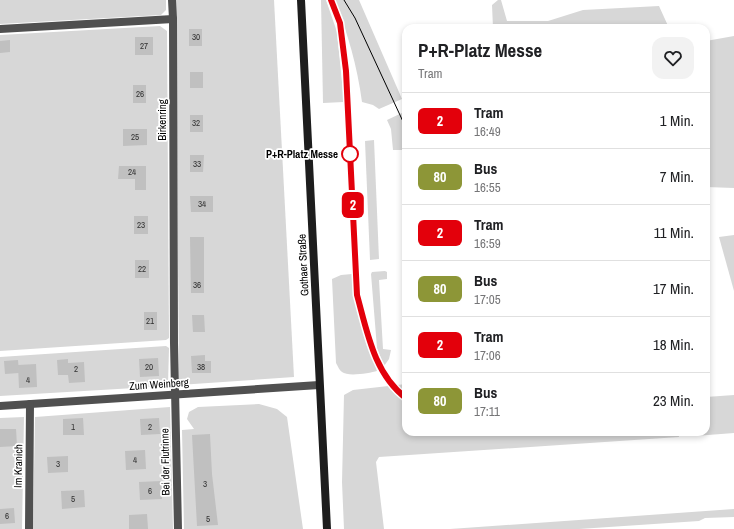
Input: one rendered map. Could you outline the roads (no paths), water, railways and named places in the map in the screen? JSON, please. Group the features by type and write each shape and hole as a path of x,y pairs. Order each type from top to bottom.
{"main road":[{"name":"Gothaer Straße","path":"301,0 327,529"}],"street":[{"name":"Birkenring","path":"172,0 175,394"},
{"path":"0,29 173,19"},
{"name":"Zum Weinberg","path":"0,406 319,385"},
{"name":"Bei der Flutrinne","path":"175,394 178,529"},
{"name":"Im Kranich","path":"29,529 30,404"}],"tram line":[{"path":"331,0 340,23 346,71 357,295 368,338 379,365 386,377 402,394"},
{"name":"2","path":"331,0 340,23 344,48 357,295 366,328 380,367 390,385 402,395"},
{"path":"344,0 355,18 402,119"}],"place":[{"name":"P+R-Platz Messe","path":"350,154"}]}
